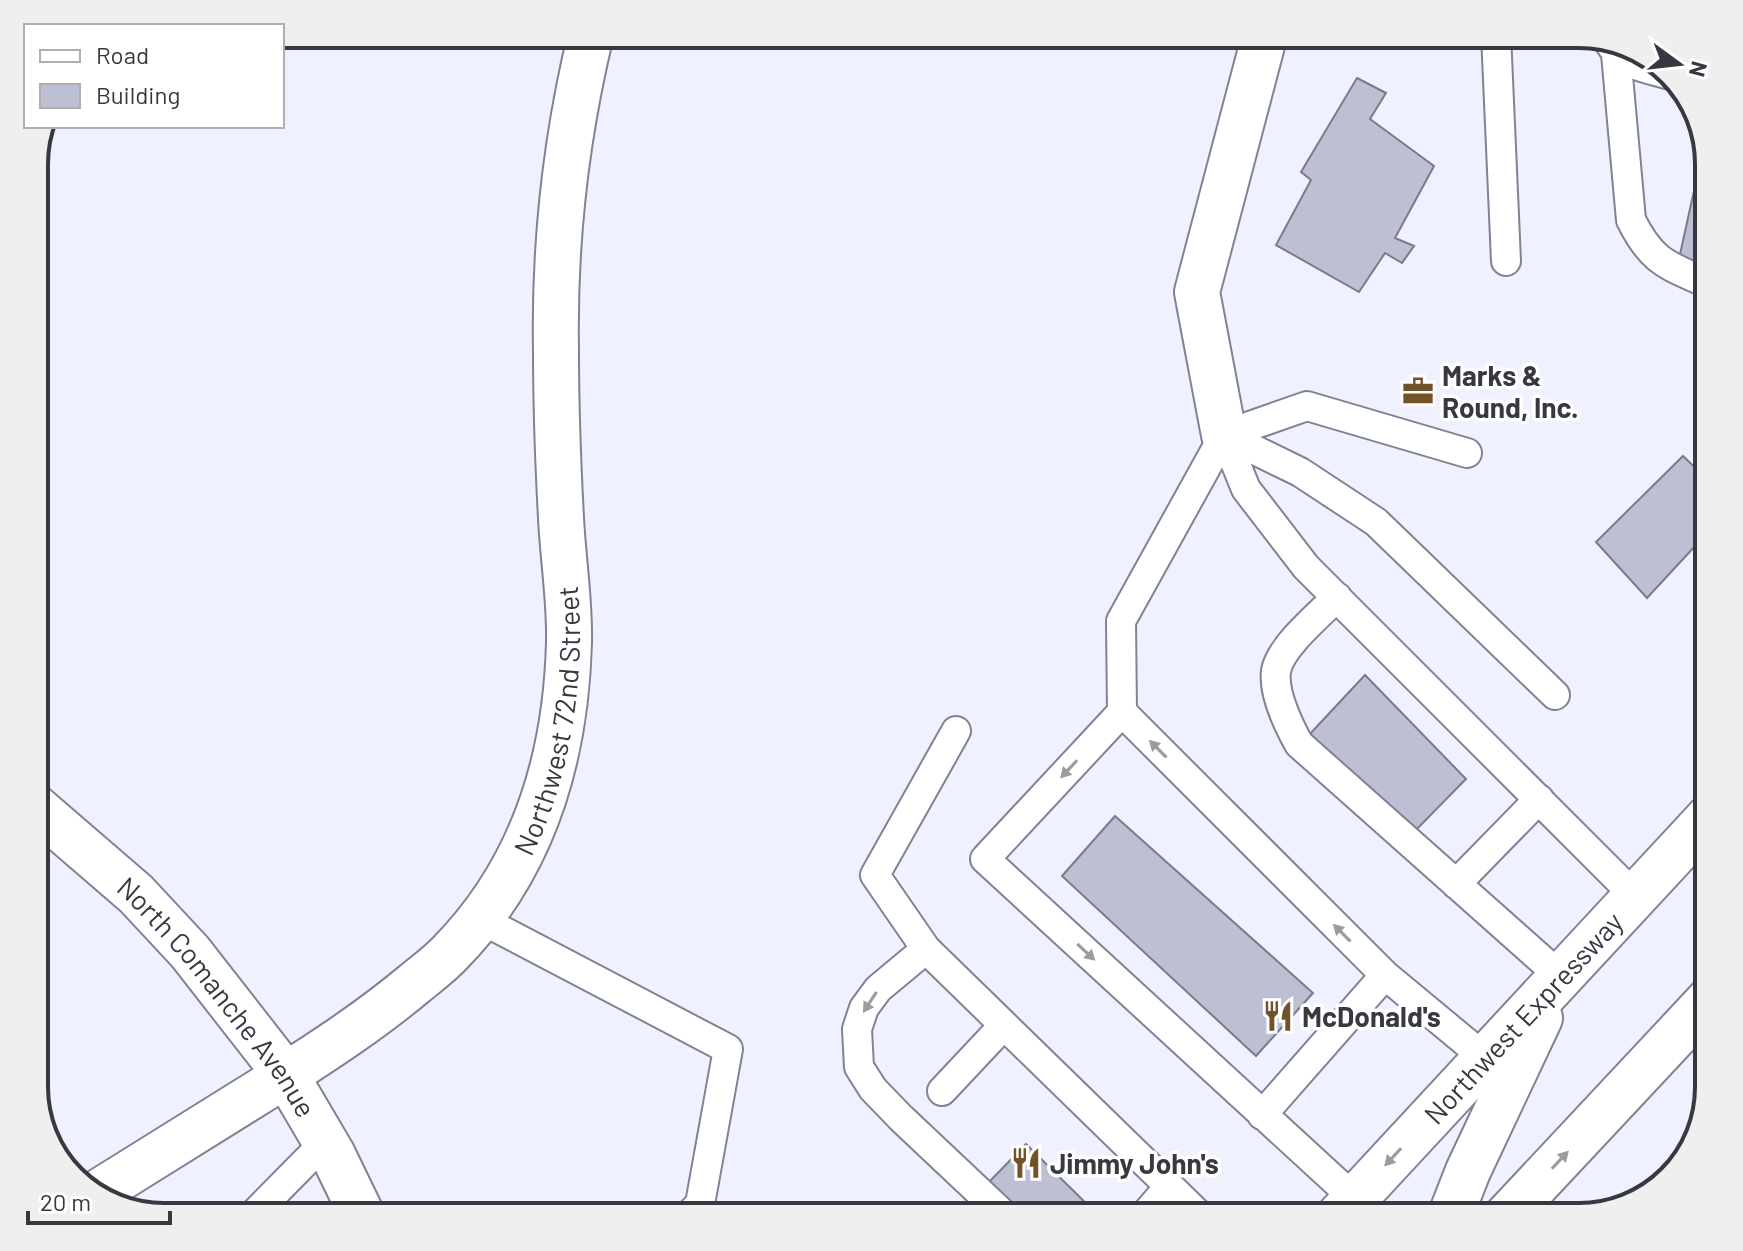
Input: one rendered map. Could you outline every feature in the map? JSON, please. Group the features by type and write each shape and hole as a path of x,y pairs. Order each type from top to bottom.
{"main road":[{"name":"Northwest 72nd Street","path":"105,1188 341,1040 450,954 480,919 520,859 540,812 566,703 569,632 561,519 556,350 561,216 572,131 588,48"},
{"path":"1224,435 1197,292 1261,48"},
{"name":"North Comanche Avenue","path":"48,818 136,894 190,952 286,1075 356,1203"},
{"name":"Northwest Expressway","path":"1359,1203 1485,1058 1695,832"},
{"path":"1455,1203 1560,976"},
{"path":"1519,1203 1695,1015"}],"lane":[{"path":"1497,48 1506,261"},
{"path":"1613,53 1631,220 1658,260 1695,277"},
{"path":"1620,55 1627,62 1639,66"},
{"path":"1344,1203 1262,1115 985,859 1122,712 1121,621 1224,435 1307,406 1467,453"},
{"path":"1224,435 1246,489 1306,567 1635,896"},
{"path":"1224,435 1300,472 1376,522 1555,695"},
{"path":"1337,597 1291,642 1276,671 1282,711 1299,744 1560,976"},
{"path":"1122,712 1385,975 1485,1058"},
{"path":"956,731 875,875 926,949 1186,1203"},
{"path":"1456,884 1539,799"},
{"path":"480,919 728,1049 700,1203"},
{"path":"926,949 878,989 864,1008 857,1029 859,1067 873,1089 901,1118 991,1203"},
{"path":"1262,1115 1385,975"},
{"path":"942,1091 1004,1025"},
{"path":"265,1203 325,1142"},
{"path":"1155,1203 1169,1187"}],"building":[{"path":"1357,78 1386,93 1370,119 1434,166 1395,238 1414,246 1402,263 1385,253 1359,292 1276,245 1311,180 1301,172"},
{"path":"1695,186 1695,264 1679,259"},
{"path":"1683,456 1695,468 1695,546 1647,598 1596,542"},
{"path":"1365,675 1466,779 1417,829 1308,736"},
{"path":"1115,816 1313,993 1256,1056 1062,876"},
{"name":"Jimmy John's","path":"1026,1144 1086,1203 1010,1203 988,1183"}],"place":[{"name":"Marks & Round, Inc.","path":"1418,391"},
{"name":"McDonald's","path":"1278,1016"},
{"name":"Jimmy John's","path":"1026,1163"}]}
